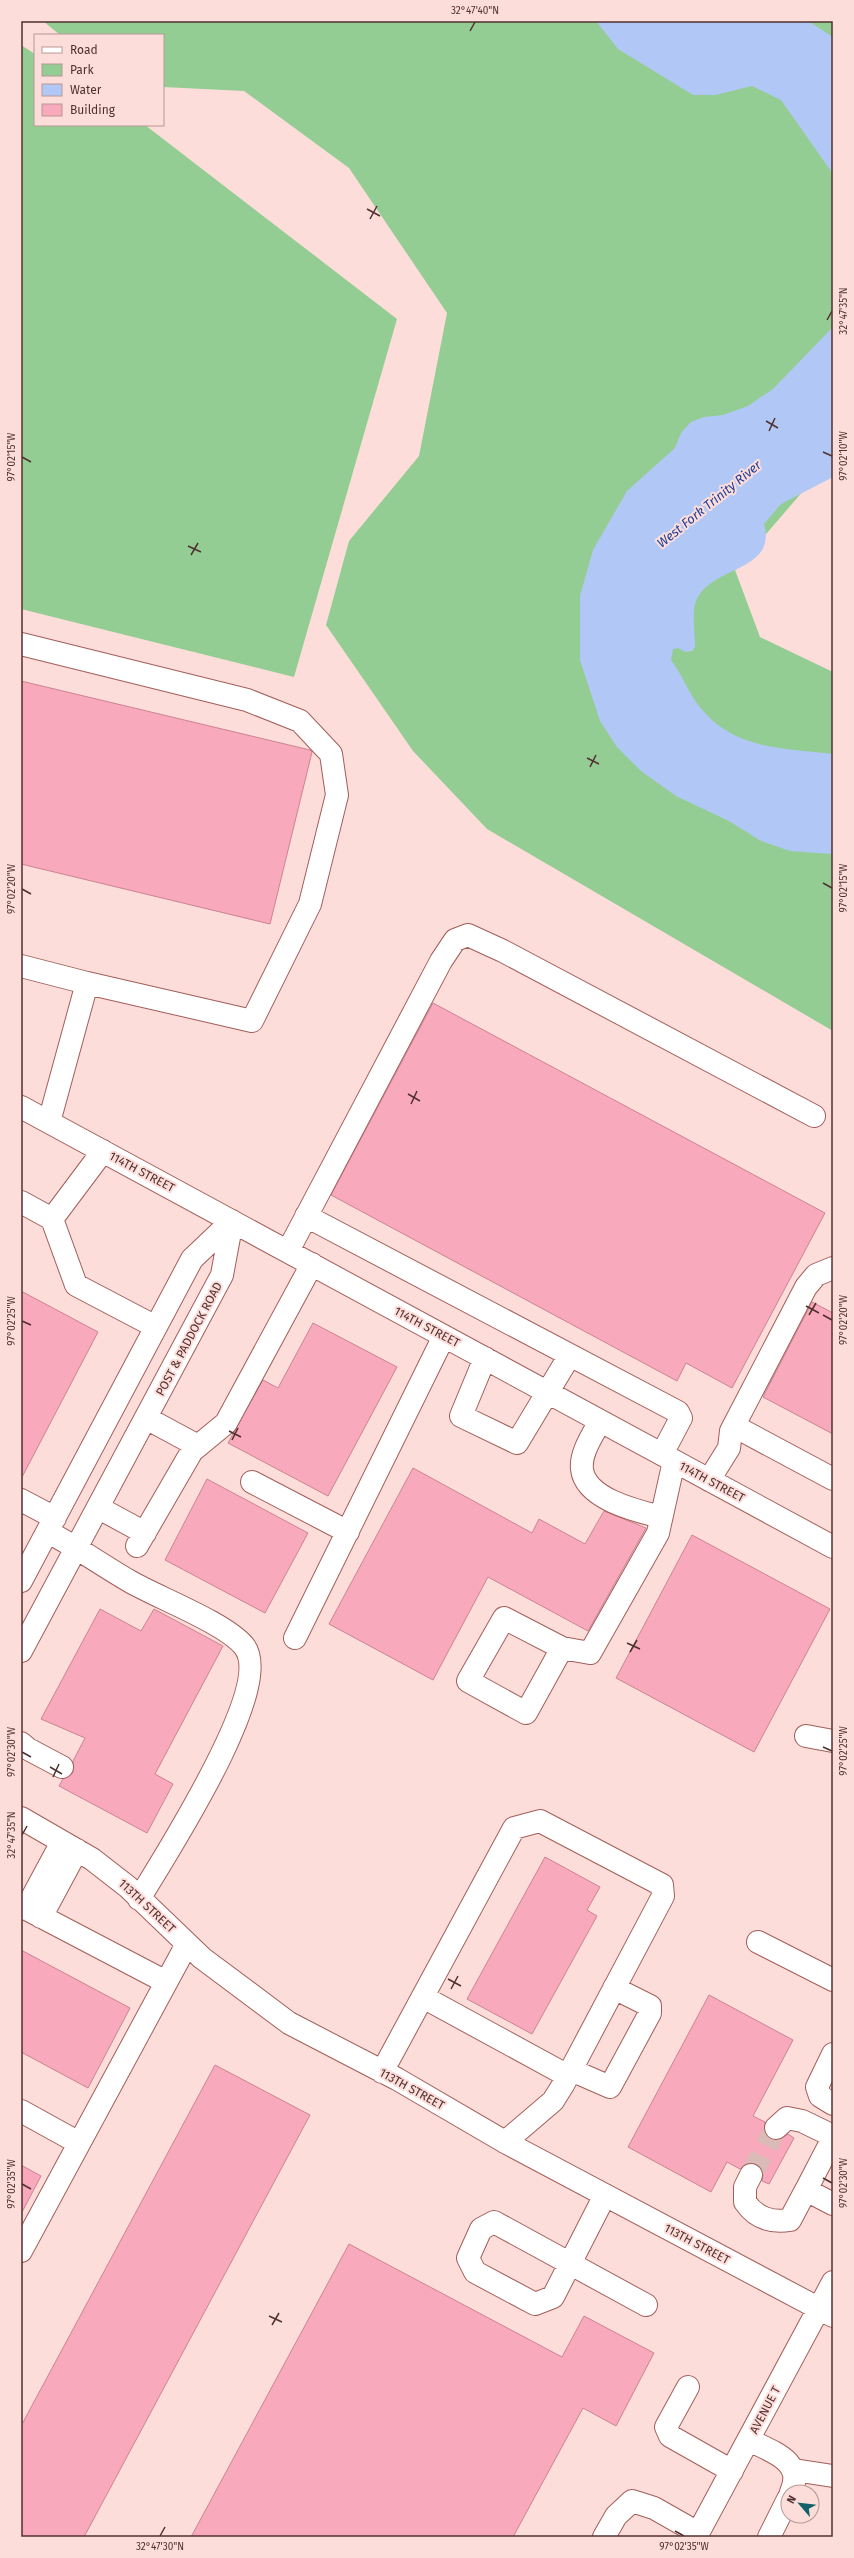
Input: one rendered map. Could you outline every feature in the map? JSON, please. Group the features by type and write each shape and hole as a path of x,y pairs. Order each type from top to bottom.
{"street":[{"path":"21,644 248,700 300,720 331,754 337,795 310,904 252,1021 87,983 21,966"},
{"path":"288,1251 440,961 455,940 468,935 503,951 814,1116"},
{"path":"49,1122 87,983"},
{"name":"114TH STREET","path":"21,1107 833,1547"},
{"path":"52,1219 103,1151"},
{"path":"21,1202 52,1219 76,1285 156,1327"},
{"path":"306,1216 681,1414 668,1458 662,1517 658,1533 590,1653 562,1648 504,1618 468,1681 526,1713 562,1648"},
{"path":"21,1581 192,1259 232,1221"},
{"name":"POST & PADDOCK ROAD","path":"21,1651 99,1508 222,1275 232,1221"},
{"path":"99,1508 141,1539 192,1451 226,1423 312,1264"},
{"path":"709,1480 729,1448 734,1426 806,1287 816,1275 833,1268"},
{"path":"295,1638 444,1336"},
{"path":"485,1358 461,1416 517,1443 549,1393 570,1355"},
{"path":"146,1418 198,1446"},
{"path":"600,1421 584,1455 581,1468 585,1480 596,1491 612,1501 632,1509 662,1517"},
{"path":"734,1426 833,1479"},
{"path":"252,1482 348,1532"},
{"path":"21,1500 78,1547 132,1582 229,1632 244,1646 251,1666 243,1705 227,1744 199,1797 140,1899"},
{"path":"806,1736 833,1741"},
{"path":"21,1743 28,1749 62,1767"},
{"name":"113TH STREET","path":"21,1818 92,1859 140,1899 187,1944 256,2001 289,2023 382,2072 505,2142 826,2312"},
{"path":"382,2072 514,1828 540,1821 662,1885 663,1896 570,2073 553,2101 505,2142"},
{"path":"70,1846 30,1911 166,1982"},
{"path":"758,1942 833,1980"},
{"path":"21,2251 187,1944"},
{"path":"423,1997 570,2073 610,2087 650,2013 650,2006 614,1988"},
{"path":"833,2054 817,2087 820,2096 833,2104"},
{"path":"21,2111 79,2143"},
{"path":"751,2175 744,2193 745,2202 750,2209 758,2216 771,2221 790,2220 833,2137 795,2118 787,2118 776,2128"},
{"path":"806,2190 833,2204"},
{"path":"605,2195 570,2263 646,2305"},
{"name":"AVENUE T","path":"697,2535 749,2440 826,2312 833,2282"},
{"path":"688,2387 666,2428 670,2436 732,2471"},
{"path":"749,2440 784,2459 794,2470 796,2481 795,2484"},
{"path":"794,2470 833,2476"},
{"path":"604,2537 616,2516 632,2501 654,2508 697,2535"},
{"path":"769,2537 780,2515"}],"green space":[{"path":"43,21 833,21 833,461 823,468 735,570 760,637 833,672 833,1031 487,829 413,751 326,625 349,541 419,456 447,313 349,168 244,91 164,87 164,34 59,34"},
{"path":"21,45 34,53 34,126 146,126 397,319 294,677 21,609"}],"water":[{"path":"596,21 808,21 833,37 833,174 781,100 752,86 715,95 693,95 618,49"},
{"name":"West Fork Trinity River","path":"833,327 833,477 781,504 764,524 766,540 761,552 751,561 712,582 702,591 694,609 695,647 692,651 686,652 678,648 673,649 671,660 696,702 710,718 725,730 758,744 776,748 833,754 833,854 790,851 761,841 729,821 676,796 641,771 617,747 600,721 580,660 580,596 593,550 627,491 675,448 681,433 691,422 704,417 723,415 748,406 773,389"}],"building":[{"path":"21,681 310,750 312,752 270,924 21,864"},
{"path":"433,1003 825,1213 732,1388 686,1363 677,1381 331,1195"},
{"path":"21,1291 98,1332 21,1479"},
{"path":"812,1302 833,1313 833,1434 763,1397"},
{"path":"313,1323 397,1367 328,1496 228,1443 263,1380 278,1388"},
{"path":"413,1468 532,1533 539,1519 585,1544 604,1511 646,1528 588,1631 488,1577 433,1680 329,1624"},
{"path":"207,1479 308,1533 265,1613 165,1560"},
{"path":"692,1535 830,1609 754,1752 616,1678"},
{"path":"100,1609 141,1631 154,1609 223,1646 155,1774 173,1784 147,1833 59,1786 63,1779 73,1773 73,1761 85,1738 41,1719"},
{"path":"545,1857 600,1887 587,1910 597,1916 532,2034 467,1999"},
{"path":"21,1950 130,2008 88,2088 21,2052"},
{"path":"709,1995 793,2040 753,2116 765,2122 764,2131 772,2140 779,2140 788,2134 794,2138 769,2184 762,2181 763,2174 757,2164 750,2163 740,2169 727,2162 711,2192 628,2147"},
{"path":"215,2065 310,2115 84,2537 21,2537 21,2426"},
{"path":"21,2165 41,2176 21,2214"},
{"path":"349,2244 562,2357 584,2316 654,2353 616,2426 583,2408 513,2537 191,2537"}],"tunnel":[{"path":"751,2175 776,2128"}]}
